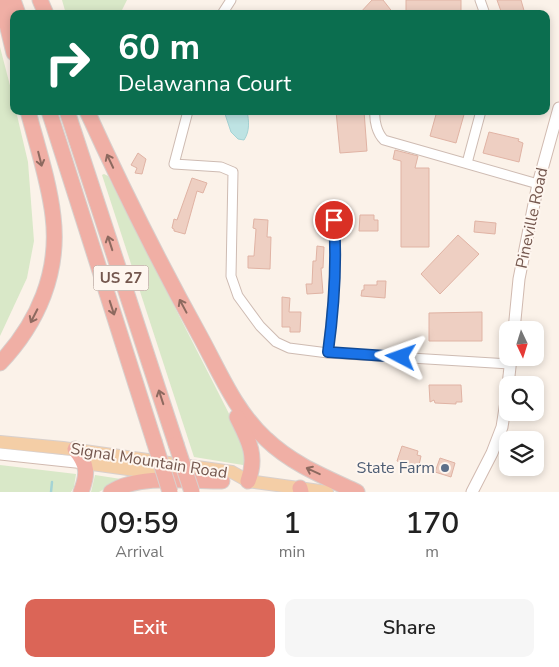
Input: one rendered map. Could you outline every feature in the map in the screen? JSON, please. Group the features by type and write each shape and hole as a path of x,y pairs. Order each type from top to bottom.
{"highway":[{"path":"0,0 10,38"},
{"path":"0,363 29,327 44,295 52,266 53,217 29,115"},
{"name":"US 27","path":"50,115 170,492"},
{"name":"US 27","path":"68,115 192,492"},
{"path":"90,115 129,201 237,404 264,438 286,456 302,467 357,492"},
{"path":"195,327 251,443 253,464 248,481"},
{"path":"75,449 86,463 85,478 81,492"},
{"path":"111,492 131,483 148,480 222,481"}],"main road":[{"name":"Pineville Road","path":"515,321 519,278 538,184 559,108"},
{"path":"472,492 492,454 503,421"},
{"name":"Signal Mountain Road","path":"0,442 75,449 232,472 248,481"},
{"name":"Signal Mountain Road","path":"0,454 222,481 248,481 301,490 327,492"}],"street":[{"path":"187,115 174,164 221,167 233,172 231,276 238,296 260,326 276,342 288,348 328,352 499,360"},
{"path":"375,115 376,125 384,140 538,184"},
{"path":"467,163 480,115"},
{"path":"328,352 333,313 336,262 334,220"}],"green space":[{"path":"62,0 127,0 122,10 65,10"},
{"path":"0,47 10,86 10,115 17,115 28,162 34,241 27,278 0,336"},
{"path":"102,175 108,176 247,449 249,466 194,457"},
{"path":"0,465 76,474 74,487 71,492 0,492"},
{"path":"95,475 121,479 99,492 91,492"}],"water":[{"path":"225,115 248,115 247,133 244,140 238,139 231,132"}],"building":[{"path":"372,0 383,0 391,10 363,10"},
{"path":"406,0 461,0 461,10 406,10"},
{"path":"497,0 521,0 524,10 501,10"},
{"path":"336,115 364,115 367,151 340,153"},
{"path":"436,115 464,115 456,143 430,136"},
{"path":"489,132 519,139 518,141 523,143 519,162 483,153"},
{"path":"395,150 418,156 415,168 429,168 429,247 401,247 401,161 393,159"},
{"path":"138,153 146,159 142,174 135,173 137,168 131,165"},
{"path":"192,178 207,183 203,193 197,191 185,234 174,231 172,228 174,219 177,220"},
{"path":"360,215 374,215 374,220 378,220 378,231 359,231"},
{"path":"254,219 268,220 267,237 271,237 270,269 248,268 248,256 254,256 256,229 253,228"},
{"path":"475,221 496,223 495,234 474,232"},
{"path":"458,235 479,254 440,294 421,274"},
{"path":"317,246 324,247 323,268 321,268 323,293 307,294 306,284 312,284 313,261 316,261"},
{"path":"377,281 386,281 385,298 361,296 364,285 377,285"},
{"path":"282,297 290,298 289,312 301,312 300,332 290,332 290,327 282,327"},
{"path":"482,312 482,341 429,341 429,313"},
{"path":"429,385 461,385 462,402 456,402 456,404 435,403 434,400 430,402"},
{"path":"402,446 418,451 417,455 421,456 419,465 415,464 414,467 397,461"},
{"name":"State Farm","path":"440,458 455,463 451,477 435,472"}],"waterway":[{"path":"51,492 52,482"}],"place":[{"name":"State Farm","path":"445,468"}],"route":[{"path":"334,220 336,262 333,313 328,352 401,357"}]}
